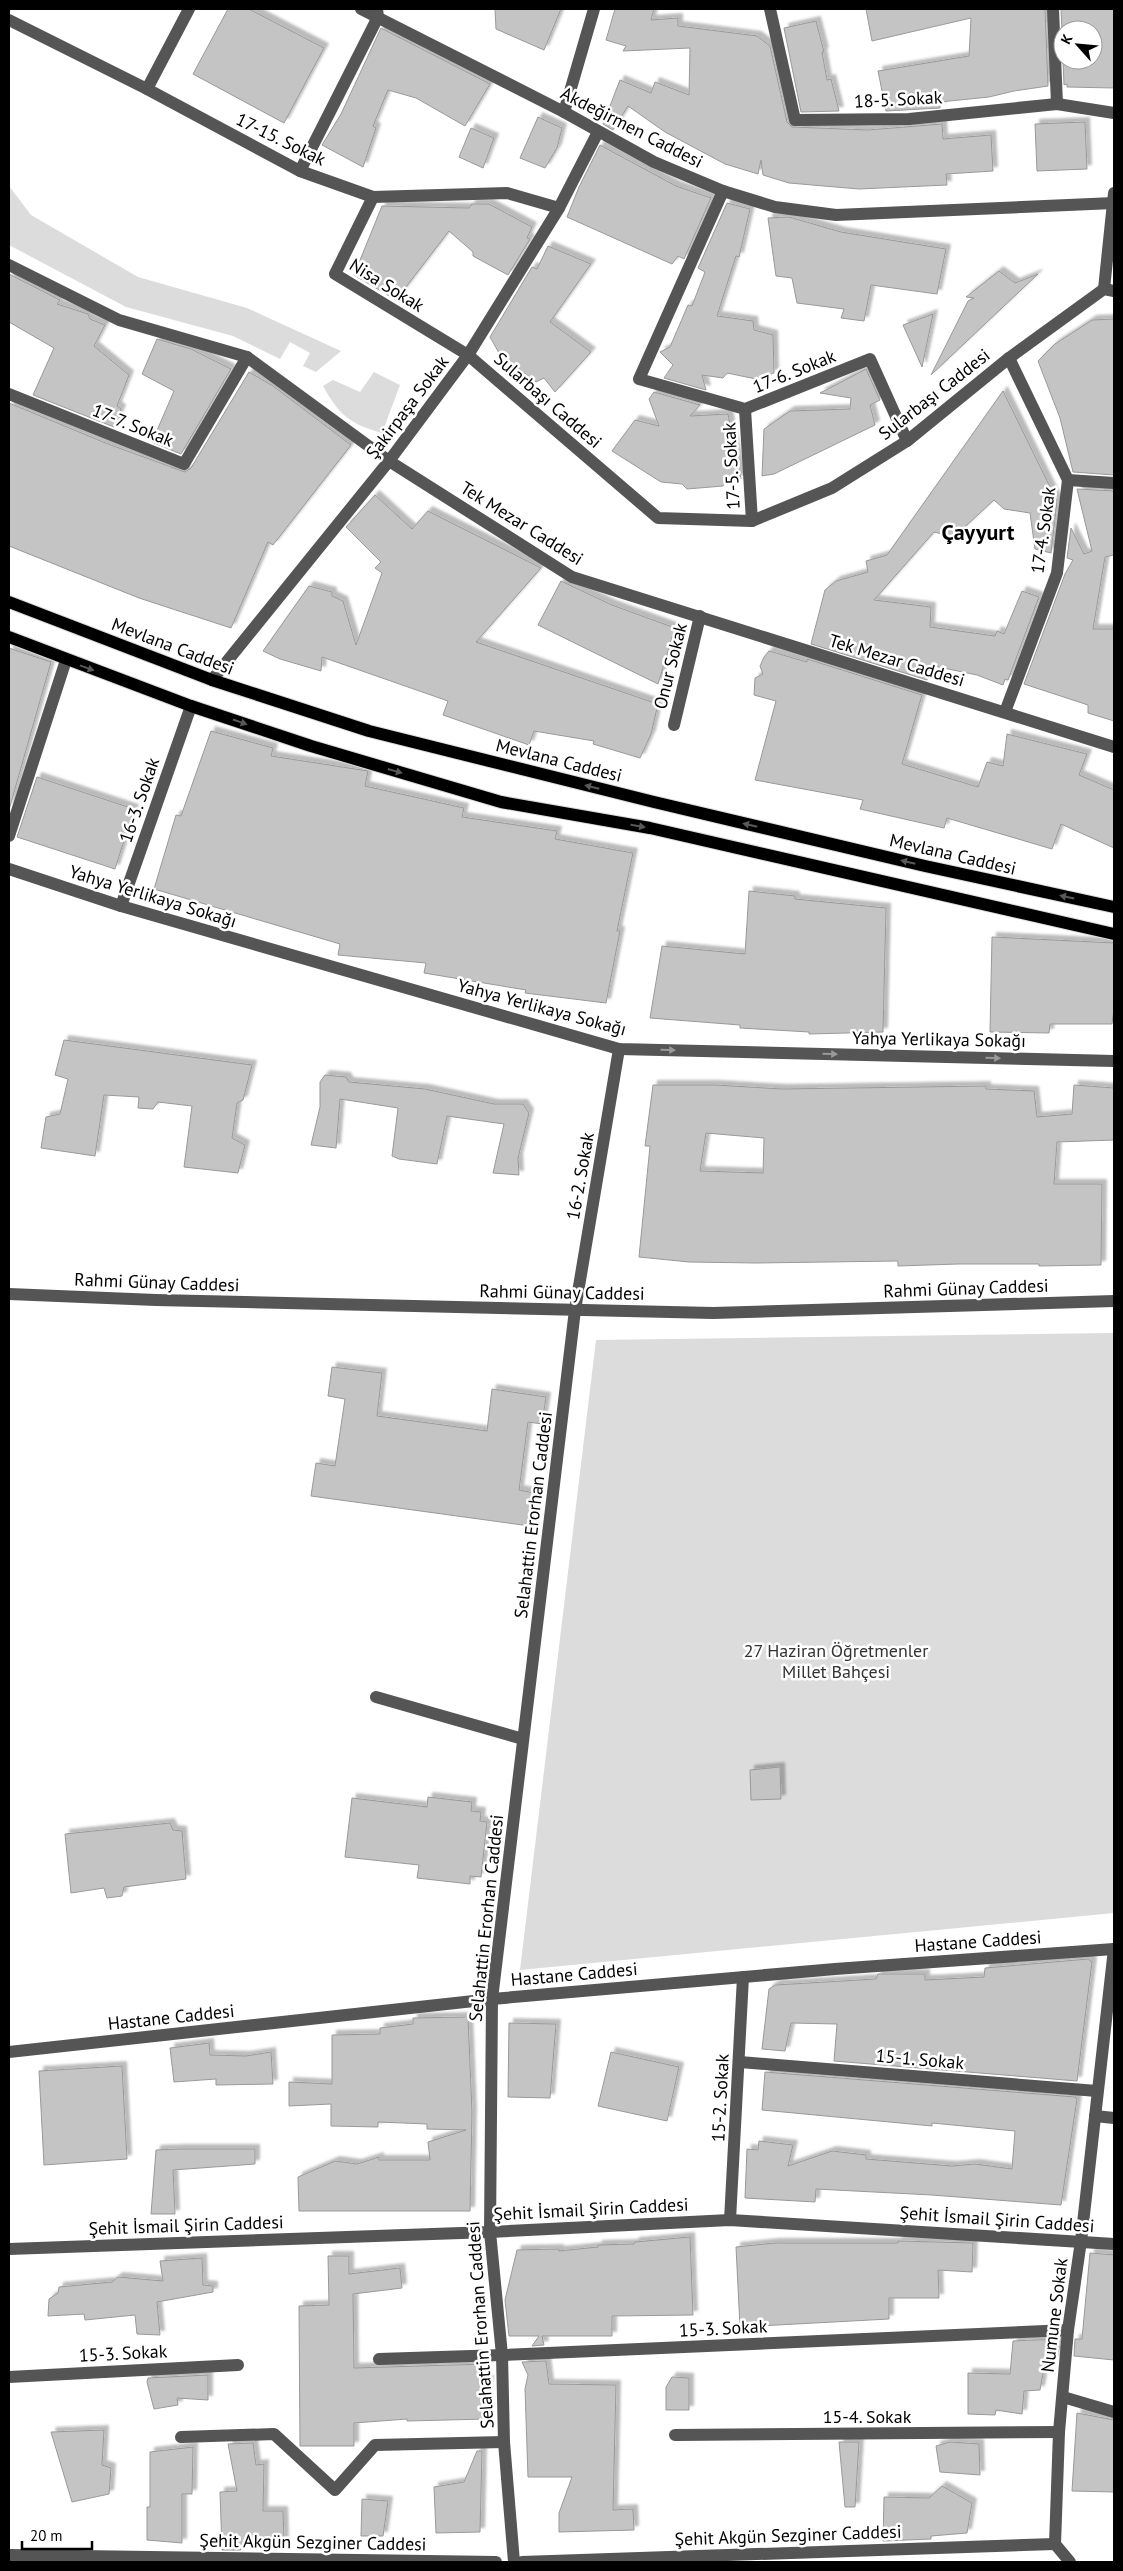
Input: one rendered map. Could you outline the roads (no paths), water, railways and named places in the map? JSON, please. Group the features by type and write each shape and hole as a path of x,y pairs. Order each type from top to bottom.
{"main road":[{"name":"Mevlana Caddesi","path":"9,602 212,680 369,731 925,866 1114,907"},
{"path":"9,637 191,706 312,746 501,802 650,828 1114,934"}],"street":[{"path":"147,89 189,9"},
{"name":"Akdeğirmen Caddesi","path":"361,9 377,13 654,162 723,191 775,207 836,215 1114,199"},
{"path":"564,112 594,9"},
{"name":"18-5. Sokak","path":"770,9 795,120 909,119 1057,104 1114,113"},
{"path":"1053,9 1057,104"},
{"path":"300,171 377,13"},
{"name":"17-15. Sokak","path":"9,20 147,89 300,171 373,197 507,193 559,208"},
{"name":"Şakirpaşa Sokak","path":"212,680 389,460 468,355 559,208 598,132"},
{"name":"17-6. Sokak","path":"723,191 639,379 745,409 870,360 907,441"},
{"name":"Nisa Sokak","path":"373,197 335,274 468,355"},
{"path":"1109,290 1114,199"},
{"name":"Tek Mezar Caddesi","path":"9,265 119,320 248,357 389,460 572,577 1114,747"},
{"name":"Sularbaşı Caddesi","path":"468,355 658,518 752,521 832,488 907,441 1009,358 1109,290"},
{"name":"17-7. Sokak","path":"9,394 184,464 248,357"},
{"name":"17-4. Sokak","path":"1005,712 1057,573 1068,480 1009,358"},
{"name":"17-5. Sokak","path":"745,409 752,521"},
{"path":"1068,480 1114,483"},
{"name":"Onur Sokak","path":"674,724 700,616"},
{"path":"9,836 66,660"},
{"name":"16-3. Sokak","path":"121,906 191,706"},
{"name":"Yahya Yerlikaya Sokağı","path":"9,869 121,906 619,1049 1114,1061"},
{"name":"16-2. Sokak","path":"575,1310 619,1049"},
{"name":"Rahmi Günay Caddesi","path":"9,1294 156,1300 713,1313 1114,1301"},
{"name":"Selahattin Erorhan Caddesi","path":"514,2562 504,2442 502,2355 490,2232 492,1999 575,1310"},
{"path":"376,1697 523,1739"},
{"name":"Hastane Caddesi","path":"9,2052 492,1999 743,1977 1114,1949"},
{"name":"Numune Sokak","path":"1055,2544 1059,2432 1068,2330 1081,2241 1114,1949"},
{"name":"15-2. Sokak","path":"730,2220 740,2062 743,1977"},
{"name":"15-1. Sokak","path":"740,2062 1097,2091"},
{"path":"1094,2116 1114,2118"},
{"name":"Şehit İsmail Şirin Caddesi","path":"9,2249 490,2232 730,2220 1114,2244"},
{"name":"15-3. Sokak","path":"380,2358 502,2355 1068,2330"},
{"name":"15-3. Sokak","path":"9,2377 238,2365"},
{"path":"1063,2397 1114,2412"},
{"name":"15-4. Sokak","path":"675,2435 1059,2432"},
{"path":"181,2436 274,2434 335,2490 374,2445 504,2442"},
{"path":"1055,2544 1070,2562"},
{"name":"Şehit Akgün Sezginer Caddesi","path":"522,2562 1055,2544"},
{"name":"Şehit Akgün Sezginer Caddesi","path":"9,2555 496,2562"}],"district":[{"name":"Çayyurt","path":"978,532"}],"park label":[{"name":"27 Haziran Öğretmenler Millet Bahçesi","path":"836,1660"}]}
